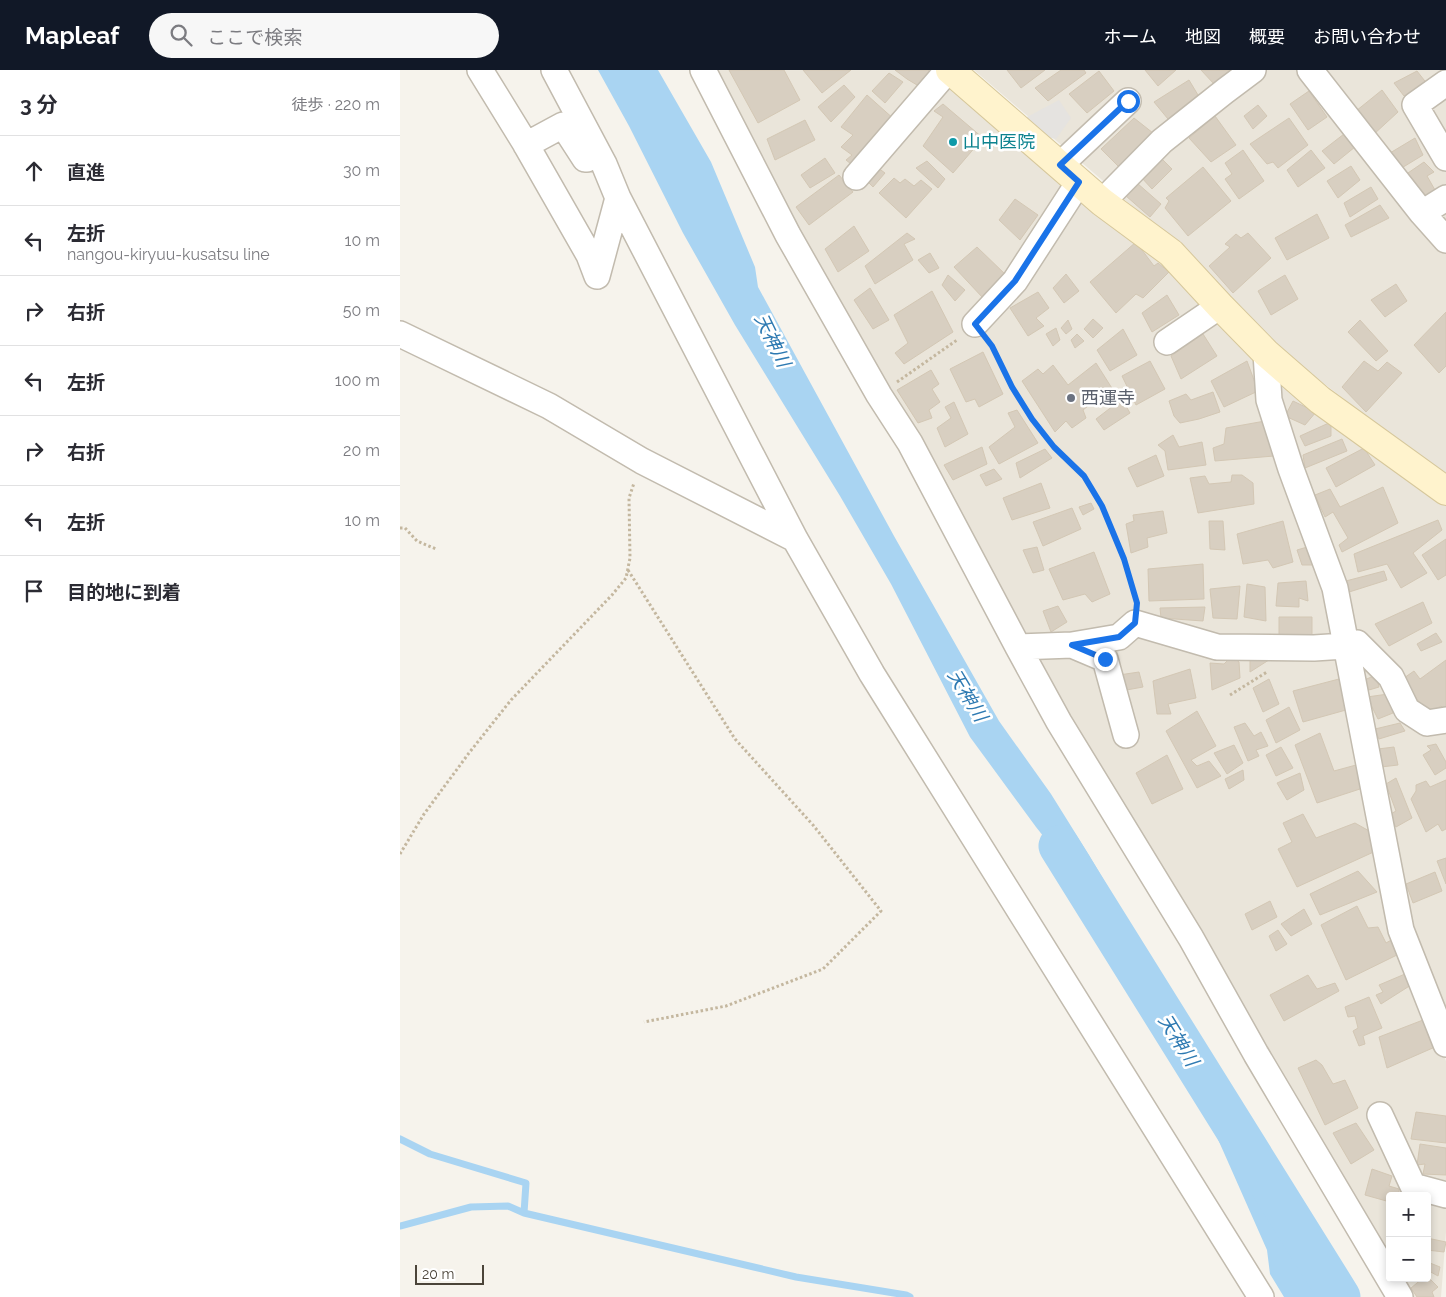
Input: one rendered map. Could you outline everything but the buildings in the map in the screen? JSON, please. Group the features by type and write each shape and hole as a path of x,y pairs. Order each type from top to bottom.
{"main road":[{"path":"949,70 1102,202 1171,253 1266,353 1320,400 1446,491"}],"street":[{"path":"480,70 526,145 589,255 597,276 618,198"},
{"path":"554,70 604,164 618,198 795,539 872,674 1261,1297"},
{"path":"703,70 788,235 880,395 910,443 1059,722 1192,938 1256,1054 1400,1297"},
{"path":"856,177 949,70"},
{"path":"1102,202 1162,141 1253,70"},
{"path":"1310,70 1422,213 1446,240"},
{"path":"1446,83 1415,105 1446,158"},
{"path":"975,324 1015,281 1069,174 1128,101"},
{"path":"526,145 562,125 585,159 604,164"},
{"path":"1422,213 1446,198"},
{"path":"1166,342 1220,306"},
{"path":"400,334 549,406 642,461 795,539"},
{"path":"1266,353 1269,400 1291,469 1335,588 1401,930 1446,1044"},
{"path":"1018,647 1072,645 1119,637 1135,623 1217,647 1314,648 1345,646 1356,642 1391,678 1408,710 1427,724 1446,720"},
{"path":"1072,645 1105,659 1126,735"},
{"path":"1380,1115 1413,1186 1446,1195"}],"path":[{"path":"880,395 968,333 975,324 992,346 1012,387 1032,419 1054,447 1084,476 1102,506 1124,559 1137,603 1135,623"},
{"path":"400,854 424,814 510,700 612,595 626,578 630,558 629,498 642,461"},
{"path":"400,528 405,528 417,541 436,548"},
{"path":"628,570 735,739 813,825 881,911 823,969 726,1006 644,1022"}],"shaded area":[{"path":"710,70 939,70 1166,262 1260,366 1309,523 1404,958 1446,1061 1446,1232 1441,1297 1405,1297 1396,1282 1431,1282 1431,1192 1386,1192 1386,1264 1029,655"},
{"path":"974,70 1244,70 1109,186"},
{"path":"1265,70 1446,70 1446,476 1269,342 1181,246 1120,196 1166,146"},
{"path":"1059,100 1071,118 1056,139 1042,136 1025,118"},
{"path":"1278,380 1446,504 1446,1024 1419,953 1369,783 1360,663 1351,598 1323,524 1281,426"}],"water":[{"path":"598,70 658,70 711,162 755,267 758,287 894,536 999,721 1051,794 1089,855 1160,975 1206,1060 1238,1156 1272,1199 1331,1256 1356,1297 1284,1297 1270,1274 1267,1250 1209,1119 1167,1034 1126,940 1036,827 970,737 891,584 840,496 735,325 683,233 629,126"}],"waterway":[{"name":"天神川","path":"1059,846 1340,1297"},
{"path":"400,1139 430,1154 526,1183 524,1213 796,1277 910,1297"},
{"path":"400,1226 471,1207 508,1206 524,1213"}],"place":[{"name":"山中医院","path":"953,142"},
{"name":"西運寺","path":"1071,398"}],"route":[{"path":"1105,659 1072,645 1119,637 1135,623 1137,603 1124,559 1102,506 1084,476 1054,447 1032,419 1012,387 992,346 975,324 1015,281 1079,182 1060,165 1128,101"}]}
